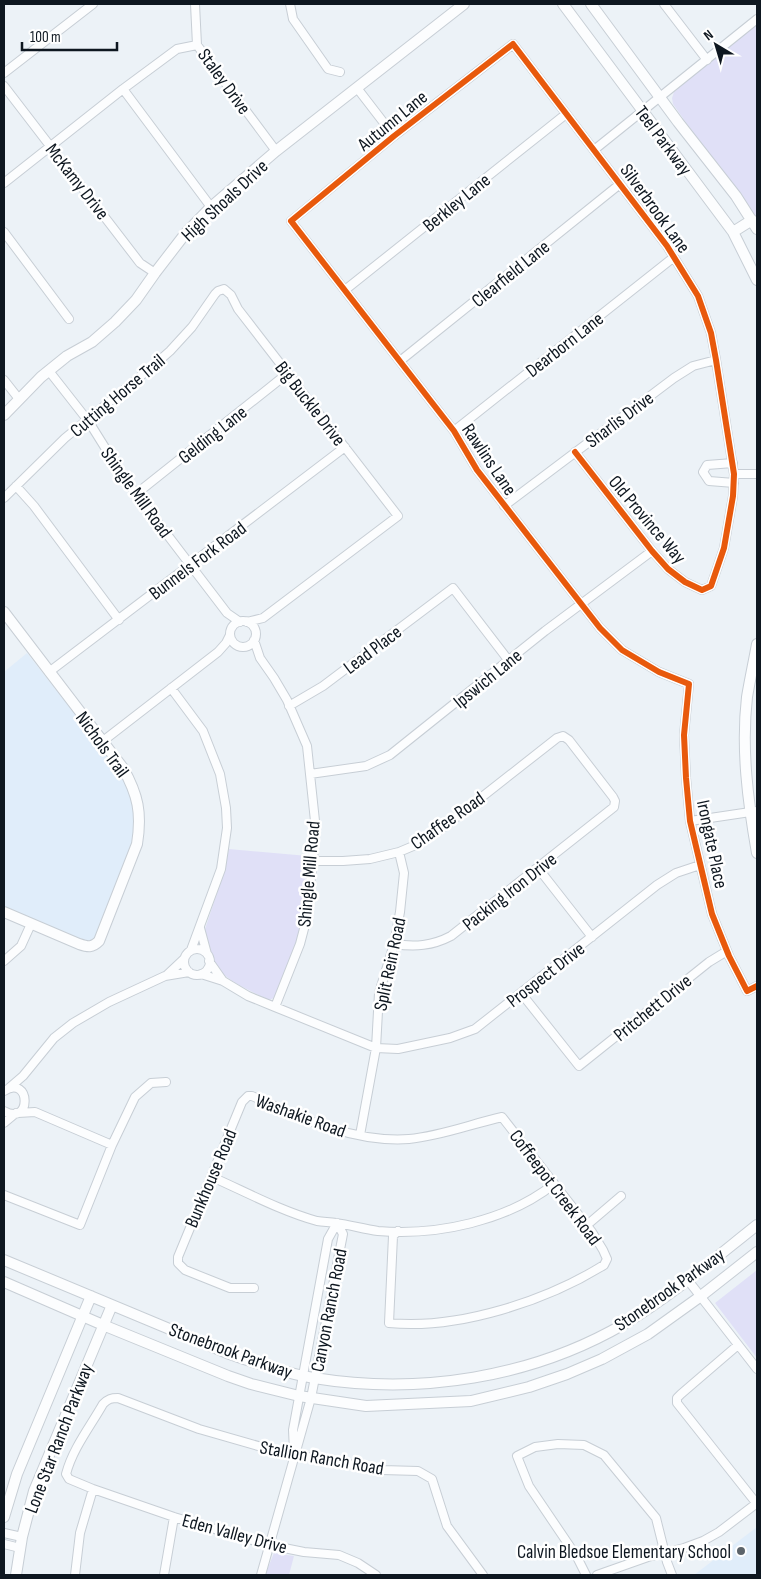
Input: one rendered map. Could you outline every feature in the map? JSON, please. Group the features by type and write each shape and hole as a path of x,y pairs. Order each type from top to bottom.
{"main road":[{"name":"High Shoals Drive","path":"4,415 49,371 67,356 92,342 115,322 136,300 185,234 211,207 276,152 464,4"},
{"name":"Teel Parkway","path":"563,4 733,232 757,280"},
{"name":"Teel Parkway","path":"591,4 660,98 736,196 755,225"},
{"path":"733,232 755,225"},
{"name":"Nichols Trail","path":"4,612 123,768 132,784 138,802 140,827 137,844 99,941 92,947 79,944 31,924"},
{"path":"757,644 747,697 746,769 754,811 757,853"},
{"path":"4,912 31,924"},
{"name":"Stonebrook Parkway","path":"4,1260 257,1364 309,1377 367,1384 402,1385 441,1383 504,1372 571,1350 597,1338 651,1306 757,1225"},
{"name":"Stonebrook Parkway","path":"4,1282 228,1376 299,1396 366,1406 471,1401 502,1394 567,1374 602,1359 648,1334 757,1252"},
{"name":"Lone Star Ranch Parkway","path":"4,1517 17,1474 91,1296"},
{"name":"Lone Star Ranch Parkway","path":"16,1575 22,1537 34,1491 112,1305"}],"street":[{"path":"4,72 93,4"},
{"name":"Staley Drive","path":"195,4 197,45 276,152"},
{"path":"290,4 293,19 328,69 340,72"},
{"path":"664,4 707,60"},
{"path":"594,150 757,19"},
{"name":"Silverbrook Lane","path":"513,44 674,257 698,296 711,333 734,474 724,548 713,583 709,588"},
{"name":"Autumn Lane","path":"291,221 394,136 513,44"},
{"path":"4,183 177,49 197,45"},
{"name":"McKamy Drive","path":"4,86 140,263 155,273"},
{"path":"357,88 394,136"},
{"path":"123,89 211,207"},
{"name":"Berkley Lane","path":"345,290 566,114"},
{"name":"Clearfield Lane","path":"400,361 620,184"},
{"name":"Rawlins Lane","path":"291,221 454,431 470,460 504,506 600,628 622,650 659,672 689,684"},
{"path":"4,232 69,318"},
{"name":"Dearborn Lane","path":"454,431 674,257"},
{"name":"Big Buckle Drive","path":"224,290 230,295 238,309 398,516 263,618"},
{"name":"Cutting Horse Trail","path":"4,498 58,444 166,355 192,327 215,294 218,291 224,290"},
{"name":"Sharlis Drive","path":"504,506 674,378 693,366 716,360"},
{"name":"Shingle Mill Road","path":"49,371 87,420 136,494 226,613 230,631"},
{"name":"Gelding Lane","path":"136,494 288,374"},
{"path":"4,380 19,399"},
{"name":"Bunnels Fork Road","path":"49,672 345,447"},
{"name":"Old Province Way","path":"575,452 652,551 676,576 702,590 709,588"},
{"path":"733,462 707,464 703,472 709,481 734,483"},
{"path":"734,474 757,474"},
{"path":"16,486 34,506 119,620"},
{"name":"Ipswich Lane","path":"310,774 362,767 383,760 581,604 652,551"},
{"name":"Lead Place","path":"289,706 322,688 452,588 509,661"},
{"name":"Shingle Mill Road","path":"226,613 244,622"},
{"path":"103,741 218,652 226,643 230,631 244,622 263,618"},
{"path":"218,652 230,648 248,646 255,638 257,628 263,618"},
{"path":"244,622 254,627 255,638"},
{"path":"230,631 232,642 241,647"},
{"name":"Shingle Mill Road","path":"255,638 260,658 274,678 289,706 307,746 315,821 313,861 305,925 300,944 275,1007"},
{"name":"Shingle Mill Road","path":"241,647 260,658"},
{"name":"Irongate Place","path":"689,684 684,735 690,821 712,914 727,951 748,991 757,986"},
{"path":"165,976 191,950 221,869 227,828 226,808 220,774 203,731 171,688"},
{"name":"Packing Iron Drive","path":"394,944 426,945 439,942 451,936 612,809 615,803 613,797 565,737"},
{"name":"Chaffee Road","path":"313,861 358,861 379,858 418,844 436,834 557,738 565,737"},
{"path":"690,821 754,811"},
{"name":"Split Rein Road","path":"360,1135 376,1048 380,993 394,944 400,912 404,882 399,852"},
{"name":"Prospect Drive","path":"376,1048 398,1049 450,1038 475,1029 657,885 676,873 700,865"},
{"path":"538,868 592,937"},
{"path":"4,961 21,946 31,924"},
{"path":"200,928 209,966 201,974"},
{"path":"191,950 200,950 208,958 223,981"},
{"name":"Pritchett Drive","path":"521,993 579,1066 709,962 727,951"},
{"path":"184,959 184,966 189,972 223,981 248,996 376,1048"},
{"path":"6,1089 23,1076 54,1038 73,1022 109,1002 165,976 189,972"},
{"path":"4,1123 24,1107 23,1076"},
{"path":"4,1195 80,1225 112,1145 135,1097 151,1083 166,1082"},
{"path":"6,1089 18,1089 35,1112"},
{"name":"Washakie Road","path":"248,1096 322,1125 374,1138 409,1139 442,1133 502,1117"},
{"name":"Bunkhouse Road","path":"248,1096 242,1102 179,1252 178,1263 185,1270 230,1288 254,1288"},
{"path":"4,1111 9,1114 35,1112 112,1145"},
{"name":"Coffeepot Creek Road","path":"398,1231 392,1236 389,1323 410,1324 444,1321 504,1309 562,1288 604,1265 607,1260 603,1250 587,1225 502,1117"},
{"path":"212,1177 294,1213 320,1221 376,1231 440,1228 482,1219 534,1198 554,1184"},
{"path":"587,1225 621,1196"},
{"name":"Canyon Ranch Road","path":"294,1455 292,1430 299,1396 309,1377 343,1234 336,1223"},
{"name":"Canyon Ranch Road","path":"261,1575 310,1398 309,1377 328,1239 336,1223"},
{"path":"687,1279 757,1369"},
{"path":"597,1575 638,1560 703,1541 719,1532 757,1503 677,1402 680,1394 738,1345"},
{"name":"Stallion Ranch Road","path":"107,1399 118,1398 199,1429 294,1455 382,1470 418,1471 432,1479 447,1526 483,1575"},
{"name":"Eden Valley Drive","path":"107,1399 78,1445 68,1465 66,1474 69,1479 174,1517 269,1545 339,1556 358,1563 376,1575"},
{"path":"586,1575 577,1557 528,1486 517,1456 535,1447 558,1444 584,1445 604,1455 656,1518 672,1575"},
{"path":"75,1575 80,1533 93,1489"},
{"path":"164,1575 174,1517"},
{"path":"4,1533 22,1537"},
{"path":"4,1544 20,1548"}],"shaded area":[{"path":"757,21 757,224 673,104 672,98 674,92"},
{"path":"27,653 114,764 127,785 132,802 134,834 127,857 94,938 86,942 4,906 4,672"},
{"path":"229,849 308,856 306,897 301,926 293,952 274,998 269,1000 224,975 210,956 206,944 205,929 224,872"},
{"path":"757,1270 757,1358 715,1303"},
{"name":"Calvin Bledsoe Elementary School","path":"757,1527 757,1575 694,1575"},
{"path":"274,1553 294,1556 289,1575 265,1575"}],"cycle path":[{"path":"575,452 668,569 685,582 702,590 711,586 724,548 733,496 734,474 711,333 698,296 667,246 513,44 394,136 291,221 454,431 477,470 600,628 622,650 659,672 689,684 684,735 690,821 712,914 729,956 747,991 757,986"}],"place":[{"name":"Calvin Bledsoe Elementary School","path":"741,1551"}]}
